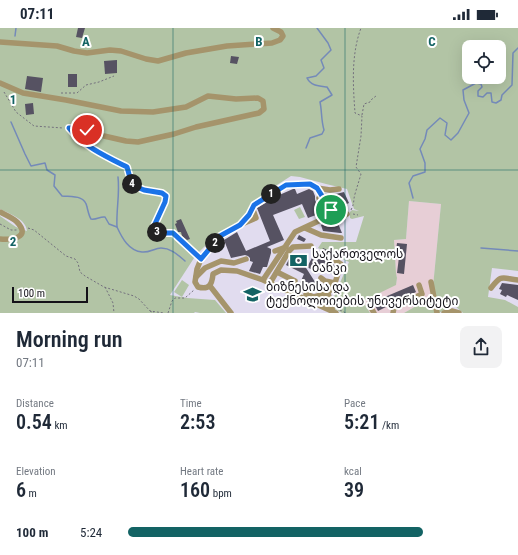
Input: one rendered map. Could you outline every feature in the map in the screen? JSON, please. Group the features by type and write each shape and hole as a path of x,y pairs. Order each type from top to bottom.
{"street":[{"path":"0,42 57,46 87,53 110,50 121,51 146,59 158,60 186,53 228,46 272,43 280,40 283,36 281,32 273,28"},
{"path":"0,83 23,93 122,111 153,112 186,107 208,96 258,98 262,101 264,109 259,113 138,142 104,136"},
{"path":"69,128 79,138 93,148 127,167 132,185 144,190 162,193 166,196 165,202 154,226 154,230 157,233 173,233 201,259"},
{"path":"334,312 263,280 238,271 221,270 213,274 210,286 206,288 198,288 195,282 197,269 201,259 220,236 240,225 258,201 286,185 310,184 317,188 330,190 339,189"},
{"path":"263,280 295,232 327,217 344,216 347,214 344,212 331,210 317,188"},
{"path":"319,198 327,217"},
{"path":"0,212 16,221 21,227 22,232 21,235 15,238 0,239"},
{"path":"305,228 321,235 341,238"},
{"path":"270,283 289,251 293,248 310,246"},
{"path":"275,251 286,247"},
{"path":"196,278 205,268 221,262 234,264 246,259"},
{"path":"306,294 314,297 329,292 335,283 341,264 336,261"},
{"path":"277,272 295,281"},
{"path":"491,288 501,277 518,280"},
{"path":"334,312 329,292 323,279 335,283"},
{"path":"431,282 437,313"},
{"path":"393,313 394,308 422,294 419,285"},
{"path":"210,286 231,313"},
{"path":"369,304 374,313"},
{"path":"444,313 449,311 455,312"}],"path":[{"path":"361,28 357,39 353,82 355,113 362,116"},
{"path":"62,93 77,93 86,84 100,82 114,76"},
{"path":"3,90 16,112 34,126 87,130 104,136"},
{"path":"352,214 351,210 354,203 354,195 358,187 361,174 356,168 364,104 370,102 376,96"},
{"path":"0,224 11,230 17,230"},
{"path":"27,228 34,230 66,256 75,259 78,263 80,272 85,276 104,286 134,296 154,313"},
{"path":"104,286 113,303 114,313"},
{"path":"168,313 172,301 175,298 185,298 198,288"},
{"path":"150,310 164,313"},
{"path":"342,311 346,313"}],"shaded area":[{"path":"409,201 441,204 432,297 404,313 370,313 363,301 396,284 397,278 394,240 406,239"}],"green space":[{"path":"0,28 518,28 518,271 492,268 488,297 505,300 518,307 518,313 463,313 454,305 439,313 404,313 432,297 441,204 409,201 406,239 394,240 397,278 396,285 363,301 370,313 342,313 335,309 333,299 349,262 318,248 322,242 356,242 364,216 352,219 350,218 350,212 352,210 359,211 354,209 347,189 291,176 266,192 233,227 222,234 218,233 196,255 170,295 215,300 226,313 0,313 0,216 16,227 27,231 24,223 13,215 0,209"},
{"path":"300,207 305,217 299,219 294,210"},
{"path":"182,280 189,285 182,297 174,292"}],"building":[{"path":"78,28 85,28 82,38 76,37"},
{"path":"231,56 239,57 237,64 230,63"},
{"path":"117,60 117,73 105,74 104,61"},
{"path":"68,74 77,74 77,87 68,87"},
{"path":"27,76 43,78 41,92 25,89"},
{"path":"33,103 34,114 26,115 25,104"},
{"path":"295,189 297,194 309,189 313,191 321,213 308,218 302,204 273,215 284,240 267,247 271,249 271,253 267,267 263,267 260,274 249,271 253,262 250,261 250,258 245,255 231,258 224,240 237,232 246,251 270,241 257,208 277,196"},
{"path":"344,192 349,203 335,208 328,196"},
{"path":"181,219 190,239 187,240 182,236 181,232 178,232 175,224 177,223 176,221"},
{"path":"328,221 337,221 342,233 323,231 321,225"},
{"path":"299,235 306,239 304,242 297,239"},
{"path":"397,243 407,244 404,274 397,273 399,257 395,257"},
{"path":"323,248 338,255 338,257 334,257 332,259 332,263 335,266 331,274 319,267 316,272 307,267 312,258 317,261"},
{"path":"291,255 301,260 317,285 316,292 306,290 305,288 302,293 297,290 304,274 286,265"},
{"path":"502,283 518,285 518,300 507,295 506,297 500,294 502,290 499,289"},
{"path":"413,285 416,292 378,311 373,302"}],"waterway":[{"path":"15,36 16,28"},
{"path":"306,148 310,138 322,134 324,130 320,102 332,95 327,87 313,84 307,78 316,76 324,68 321,60 331,50 328,43 317,28"},
{"path":"413,198 409,183 413,176 425,172 425,163 420,149 425,139 427,130 440,118 447,123 445,135 451,140 458,133 469,113 464,100 463,90 476,83 481,84 482,87 478,91 478,96 483,97 487,93 491,93 492,102 496,103 501,100 502,95 512,85 513,53 518,48"},
{"path":"11,122 31,166 45,163 47,170 55,175 54,186 62,196 78,197 84,200 91,219 105,217 109,224 117,227 124,239 133,249 145,252 165,248 174,252 185,261"},
{"path":"117,227 119,190 118,177"},
{"path":"481,248 518,251"}],"place":[{"name":"საქართველოს ბანკი","path":"299,261"},
{"name":"ბიზნესისა და ტექნოლოიების უნივერსიტეტი","path":"253,294"}],"route":[{"path":"87,130 69,128 79,138 93,148 127,167 132,185 144,190 162,193 166,196 165,202 154,226 154,230 157,233 173,233 201,259 220,236 240,225 258,201 286,185 310,184 317,188 322,194 331,210"}]}
